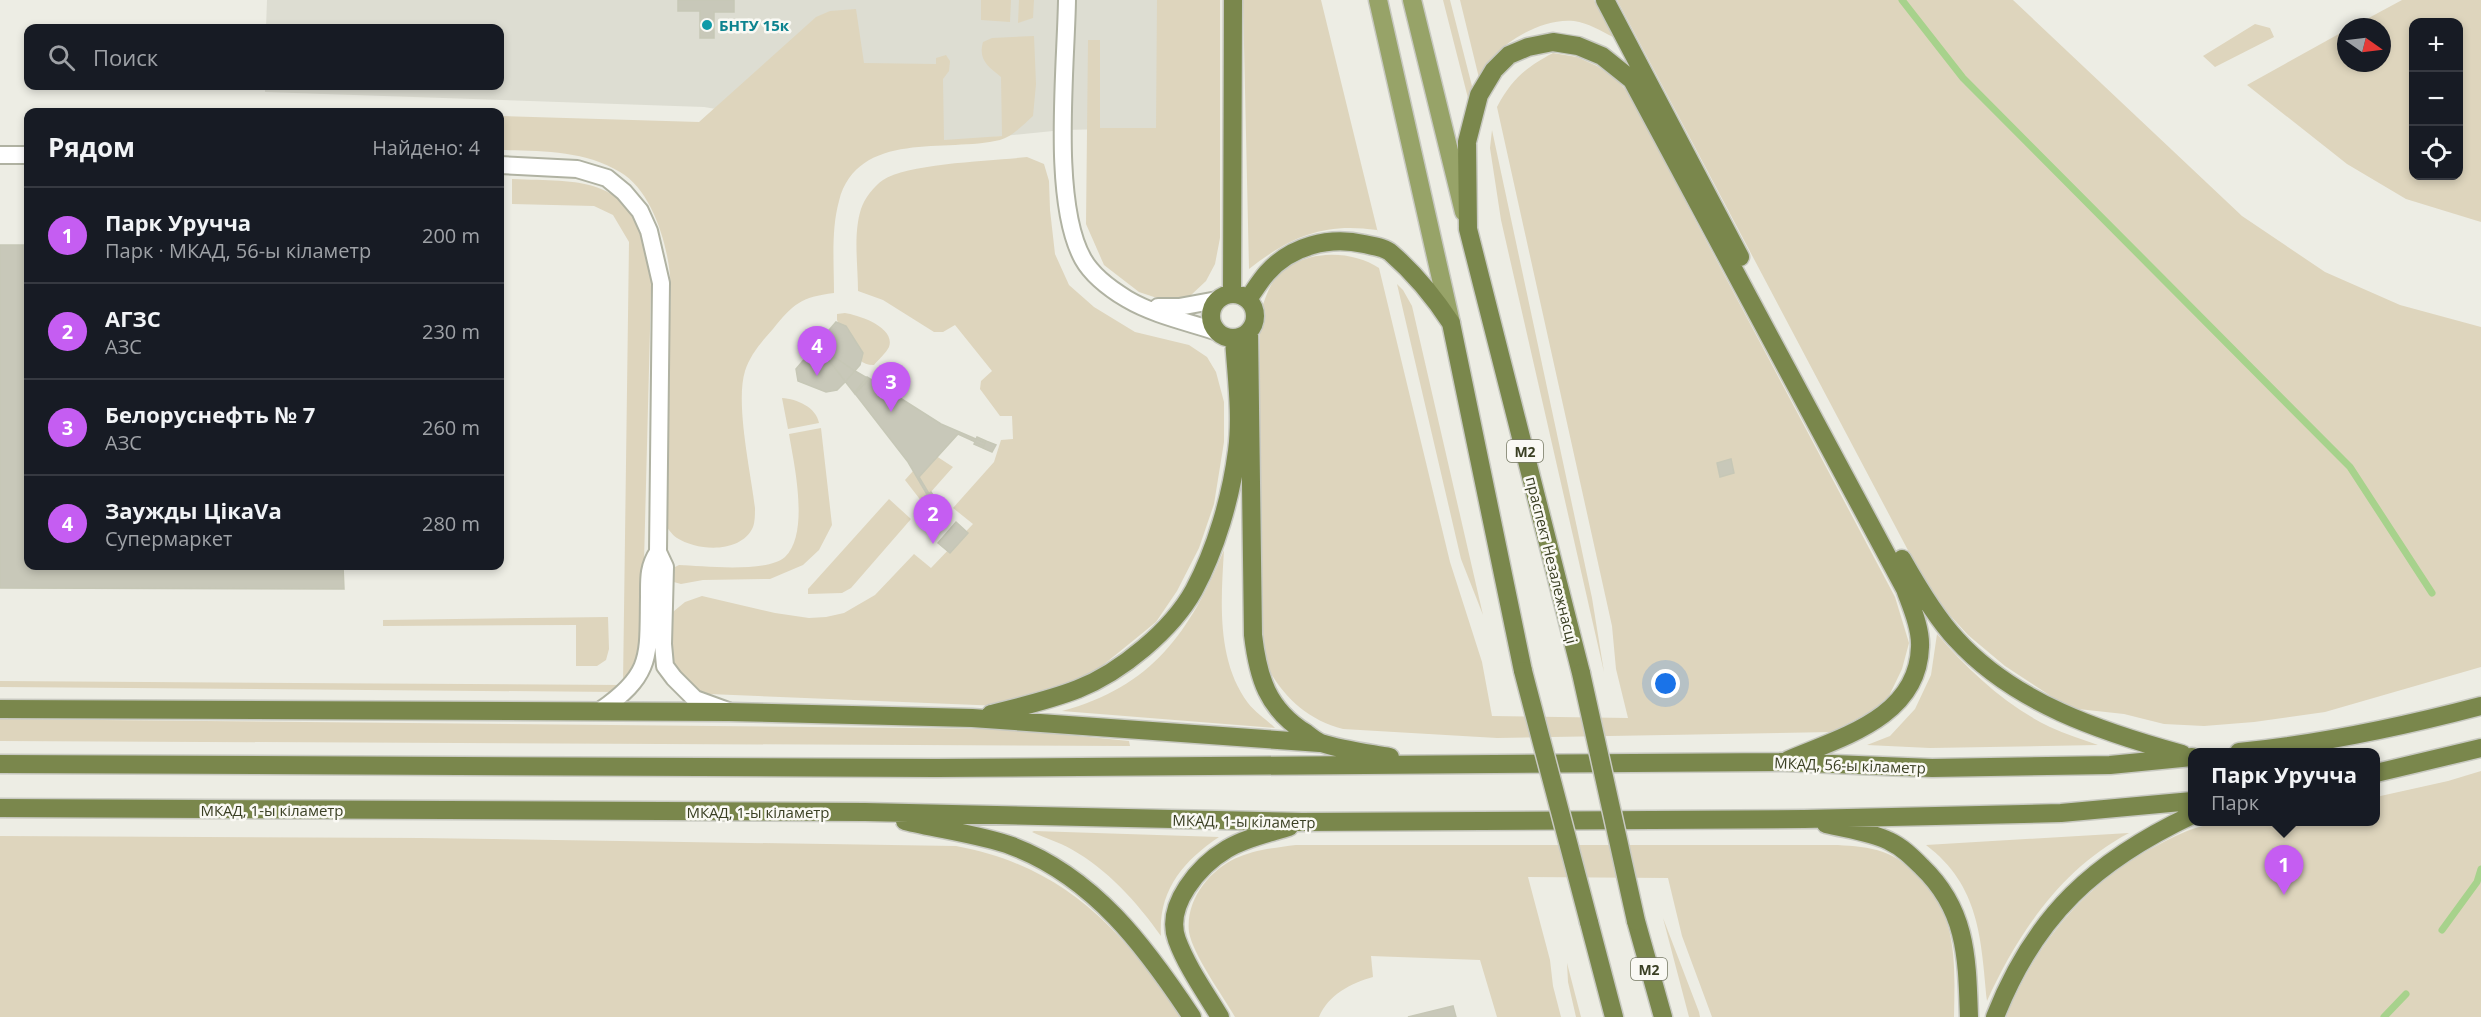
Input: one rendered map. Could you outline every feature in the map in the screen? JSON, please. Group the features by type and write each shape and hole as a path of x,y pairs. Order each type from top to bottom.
{"highway":[{"path":"1232,298 1233,0"},
{"path":"1605,0 1769,313 1910,574 1955,639 2002,678 2045,704 2089,726 2188,756"},
{"path":"1468,229 1467,142 1479,95 1494,70 1509,55 1528,47 1553,42 1578,46 1602,56 1632,80 1905,589 1915,617 1921,645 1916,673 1906,694 1889,711 1863,727 1784,762"},
{"name":"праспект Незалежнасці","path":"1468,229 1581,673 1636,921 1663,1017"},
{"path":"972,718 1036,703 1080,688 1119,666 1148,645 1194,591 1226,506 1238,450 1238,394 1234,333 1211,316 1212,308 1232,298 1285,256 1305,247 1330,242 1354,242 1390,252 1430,291 1451,323 1523,671 1614,1017"},
{"path":"1232,298 1253,307 1255,315 1234,333"},
{"path":"1234,333 1252,635 1257,667 1267,694 1280,712 1295,727 1320,743"},
{"path":"2278,748 2415,723 2481,706"},
{"path":"0,709 729,711 972,718 1320,743 1427,765"},
{"path":"2380,772 2481,748"},
{"name":"МКАД, 56-ы кіламетр","path":"1427,765 1784,762 1943,768 2110,765 2188,757"},
{"path":"0,764 936,768 1427,765"},
{"path":"1804,819 2061,813 2188,801"},
{"name":"МКАД, 1-ы кіламетр","path":"0,808 865,812 1302,822 1804,819"},
{"path":"865,812 1010,845 1051,863 1102,903 1135,938 1164,975 1192,1017"},
{"path":"1995,1017 2008,985 2027,951 2052,917 2080,887 2096,871 2136,844 2188,818"},
{"path":"1804,819 1888,840 1906,852 1933,877 1945,893 1957,916 1963,943 1969,1017"},
{"path":"1220,1017 1176,938 1176,912 1184,893 1200,870 1228,848 1302,822"}],"main road":[{"path":"1378,0 1451,323"},
{"name":"праспект Незалежнасці","path":"1412,0 1468,229"}],"street":[{"path":"1067,0 1063,138 1068,209 1074,239 1084,261 1100,279 1126,299 1142,307 1234,333"},
{"path":"0,155 24,155"},
{"path":"504,165 578,169 607,178 624,192 640,211 649,231 661,282 658,552 665,567 663,644 665,666 695,699 729,711"},
{"path":"1142,307 1179,307 1232,298"},
{"path":"601,710 625,693 637,679 644,665 647,643 649,566 658,552"}],"shaded area":[{"path":"267,0 1158,0 1157,128 1063,130 924,144 704,107 265,92 265,90 504,90 504,24 266,24"},
{"path":"981,0 1011,0 1010,22 981,20"},
{"path":"1019,0 1034,0 1033,18 1018,23"},
{"path":"1157,0 1220,0 1220,238 1215,264 1206,281 1190,296 1175,301 1139,292 1104,265 1086,224 1088,40 1100,40 1100,128 1156,128"},
{"path":"1243,0 1321,0 1378,233 1377,230 1340,228 1308,234 1279,248 1249,269"},
{"path":"1443,0 1450,0 1473,90 1469,102"},
{"path":"1460,0 1594,0 1613,37 1589,25 1574,21 1542,25 1502,48 1479,78"},
{"path":"1617,0 2013,0 2242,216 2325,272 2400,305 2481,327 2481,667 2325,712 2204,726 2164,724 2124,714 2069,708 2005,666 1968,635 1946,611 1920,573"},
{"path":"2402,0 2481,0 2481,222 2406,199 2347,164 2247,85 2337,35 2337,72 2391,72 2391,18 2369,18"},
{"path":"856,9 864,63 936,64 936,58 946,55 950,61 949,71 943,79 944,140 1002,136 1001,77 988,66 983,58 983,42 992,38 1034,36 1036,84 1033,116 1013,133 1000,140 907,148 884,153 865,163 849,178 836,212 834,293 813,297 792,308 757,348 745,371 742,401 755,508 753,527 747,536 729,546 696,546 677,538 664,523 671,285 665,248 656,218 649,204 631,180 606,165 592,159 562,153 504,150 504,116 699,122 816,17 830,11"},
{"path":"2255,24 2270,28 2274,37 2215,67 2203,56"},
{"path":"1553,53 1577,57 1597,66 1616,79 1634,99 1692,214 1895,597 1909,643 1902,669 1889,696 1872,711 1832,732 1497,738 1343,729 1316,718 1294,702 1276,681 1262,656 1258,539 1260,313 1273,282 1295,263 1323,255 1353,257 1379,268 1450,562 1482,662 1492,716 1628,718 1616,669 1612,626 1497,107 1520,75"},
{"path":"1492,130 1592,598 1604,672 1501,220 1490,148"},
{"path":"1027,157 1044,164 1049,181 1055,254 1069,285 1094,307 1135,332 1189,345 1207,357 1216,372 1224,402 1224,442 1214,504 1199,548 1177,591 1156,622 1102,666 1073,683 1001,706 709,694 678,679 665,642 668,616 685,602 702,596 775,613 809,618 844,613 875,595 914,554 931,568 973,524 953,508 994,462 1001,440 1013,439 1012,416 1000,416 980,389 981,381 992,371 955,325 943,332 934,332 883,300 858,291 859,219 862,205 873,189 883,180 895,174 931,166"},
{"path":"512,179 580,183 614,196 629,209 641,227 652,252 644,643 635,677 629,685 618,692 0,687 0,681 623,685 629,242 613,215 594,206 512,204"},
{"path":"1397,284 1412,306 1483,615 1461,559"},
{"path":"845,313 874,323 887,334 890,340 889,347 874,365 860,360 846,341 837,320 837,314"},
{"path":"782,398 794,400 810,408 819,423 788,429"},
{"path":"821,428 832,525 819,550 803,565 770,579 703,580 681,584 670,581 671,569 679,565 750,567 776,562 785,557 793,546 799,515 797,480 789,434"},
{"path":"930,452 953,467 922,502 905,480"},
{"path":"889,499 911,519 851,588 842,593 808,594 808,589"},
{"path":"1224,550 1223,629 1230,668 1248,703 1275,728 1062,711 1093,701 1120,687 1144,671 1164,652 1182,631 1197,606"},
{"path":"608,617 609,649 606,660 597,666 576,666 576,625 383,626 383,620"},
{"path":"1937,634 1975,674 2018,709 2050,727 2098,745 1930,748 1867,745 1890,736 1915,709 1931,675"},
{"path":"0,719 1008,729 1129,741 1130,746 0,741"},
{"path":"2481,771 2481,1017 2006,1017 2032,965 2066,918 2107,878 2162,843 2204,826 2380,826 2380,796"},
{"path":"1032,832 1219,837 1194,856 1175,879 1164,905 1161,936 1142,911 1097,866 1062,844"},
{"path":"2129,833 2082,865 2044,905 2013,951 1987,1001 1983,956 1975,915 1957,878 1944,861 1926,845"},
{"path":"0,836 421,838 956,846 994,855 1028,869 1059,886 1087,906 1136,956 1181,1017 0,1017"},
{"path":"1296,845 1838,845 1878,850 1914,871 1931,890 1941,906 1954,959 1954,1017 1712,1017 1682,936 1668,878 1528,877 1550,960 1553,986 1561,1017 1497,1017 1480,960 1371,956 1373,977 1334,996 1319,1017 1235,1017 1196,952 1189,932 1189,919 1196,895 1213,874 1233,860 1256,851"},
{"path":"1663,918 1699,1012 1700,1017 1689,1017"},
{"path":"1567,963 1581,1017 1576,1017 1568,982"}],"building":[{"name":"БНТУ 15к","path":"678,0 734,0 734,12 714,12 714,38 700,38 700,11 678,11"},
{"path":"0,245 24,245 24,570 343,570 344,589 0,588"},
{"path":"836,322 846,326 863,353 860,365 846,381 837,390 826,392 798,381 796,369"},
{"path":"817,345 855,371 869,379 855,394"},
{"path":"867,377 941,424 985,443 984,446 958,434 919,477 934,502 932,503 908,462 853,391 855,392"},
{"path":"977,437 986,441 983,448 974,444"},
{"path":"986,441 996,445 992,452 983,448"},
{"path":"1731,459 1734,473 1720,477 1717,463"},
{"path":"931,492 937,501 930,505 925,496"},
{"path":"937,501 942,509 935,513 930,505"},
{"path":"956,522 968,533 950,553 938,543"},
{"path":"1453,1006 1456,1017 1408,1017"}],"waterway":[{"path":"1902,0 1963,78 2350,467 2432,593"},
{"path":"2442,930 2477,882 2481,869"},
{"path":"2384,1017 2406,994"}],"place":[{"name":"БНТУ 15к","path":"707,25"},
{"name":"Заужды ЦікаVа","path":"817,376"},
{"name":"Белоруснефть № 7","path":"891,412"},
{"name":"АГЗС","path":"933,544"},
{"name":"Парк Уручча","path":"2284,895"}]}
